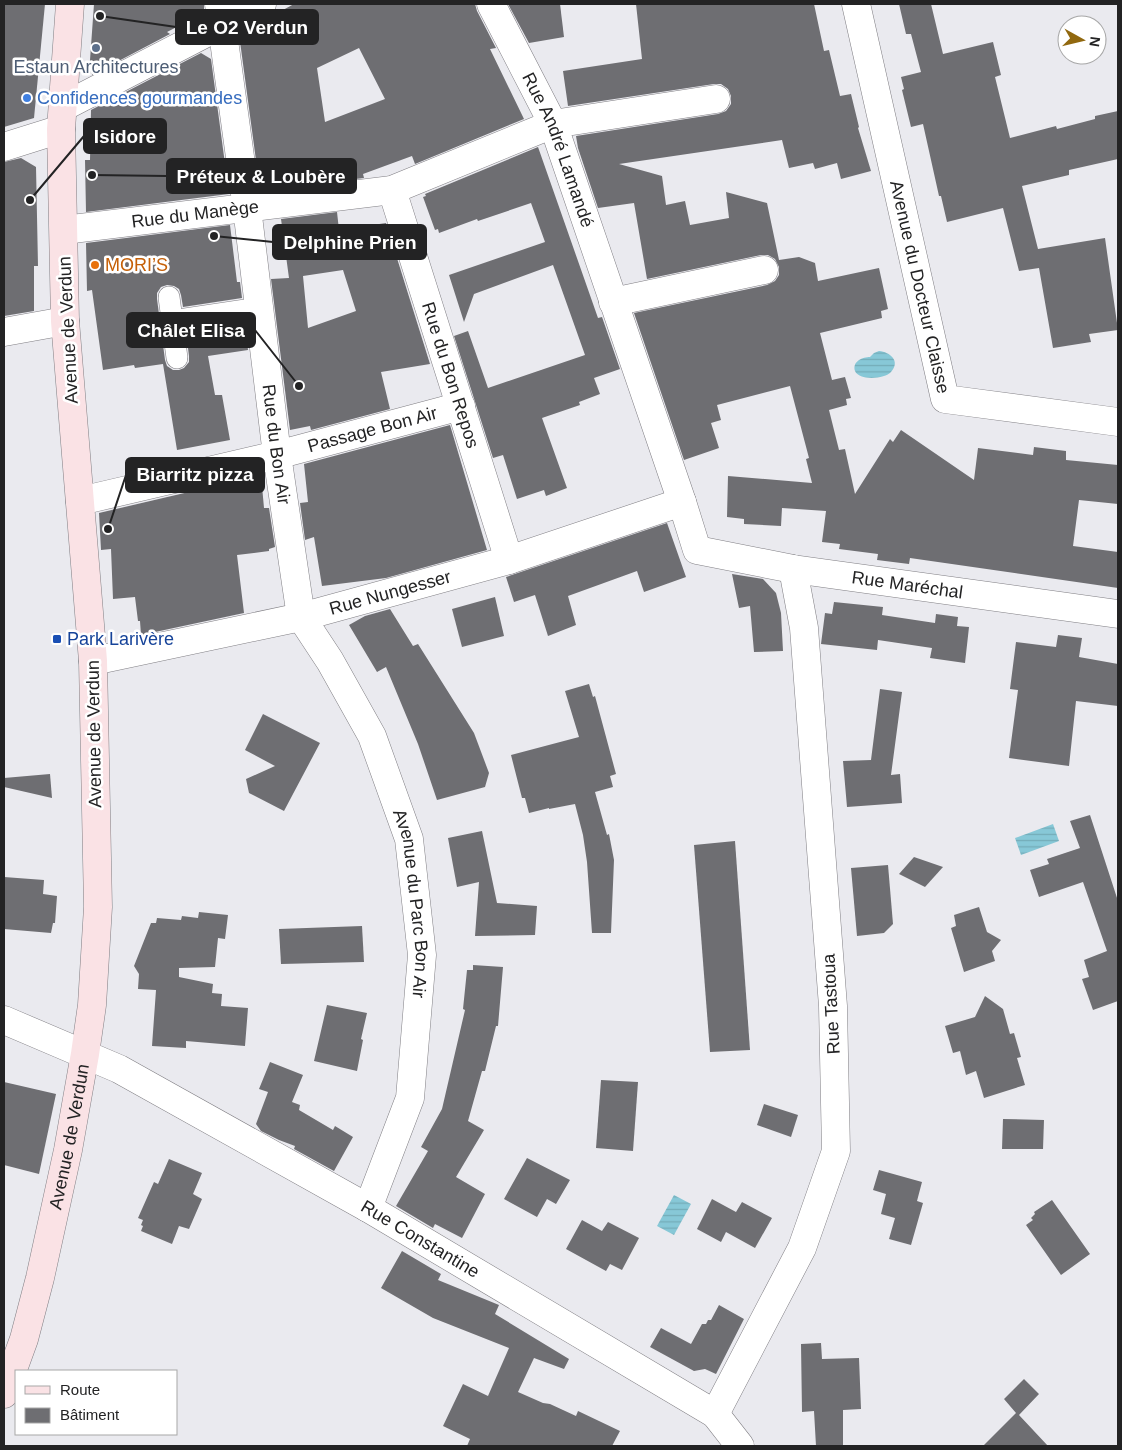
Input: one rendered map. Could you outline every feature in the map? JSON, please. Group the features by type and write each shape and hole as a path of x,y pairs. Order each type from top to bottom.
{"main road":[{"name":"Avenue de Verdun","path":"4,1394 24,1339 40,1278 68,1150 92,1005 98,908 93,661 65,320 62,118 70,4"}],"street":[{"path":"4,147 62,118 221,14 262,4"},
{"name":"Rue André Lamandé","path":"491,4 553,124 697,550"},
{"name":"Avenue du Docteur Claisse","path":"856,4 945,399 1118,422"},
{"name":"Rue du Bon Air","path":"221,14 277,455 301,617"},
{"name":"Rue du Manège","path":"64,230 392,190 553,124 716,99"},
{"name":"Rue du Bon Repos","path":"392,190 509,560"},
{"path":"614,302 764,270"},
{"path":"169,297 177,358"},
{"path":"172,321 259,308"},
{"path":"4,332 65,320"},
{"name":"Passage Bon Air","path":"80,501 277,455 461,406"},
{"name":"Rue Nungesser","path":"93,661 301,617 509,560 682,502"},
{"name":"Rue Maréchal","path":"697,550 793,569 1118,614"},
{"name":"Rue Tastoua","path":"715,1414 802,1248 836,1151 832,996 804,628 793,569"},
{"name":"Avenue du Parc Bon Air","path":"301,617 330,660 372,736 409,839 419,926 422,955 410,1098 368,1208"},
{"name":"Rue Constantine","path":"4,1020 119,1069 368,1208 715,1414 740,1446"}],"water":[{"path":"879,351 887,353 893,358 895,364 891,372 872,378 857,374 854,368 857,362"},
{"path":"1053,824 1059,841 1021,855 1015,838"},
{"path":"674,1195 691,1204 674,1235 657,1226"}],"building":[{"path":"4,4 45,4 34,118 4,127"},
{"path":"94,4 204,4 204,13 167,32 170,34 92,75 92,73 89,74"},
{"path":"294,4 475,4 496,48 490,49 524,119 415,164 412,156 363,174 364,178 260,190 239,34","holes":["359,48 385,99 325,122 317,68"]},
{"path":"508,4 560,4 564,37 529,43"},
{"path":"636,4 814,4 824,51 829,50 840,96 851,94 858,128 871,171 841,179 837,163 815,169 813,163 789,168 782,140 619,164 662,176 666,205 685,201 690,225 729,218 726,192 767,203 779,260 799,257 815,263 818,281 879,268 888,309 881,311 882,318 820,333 832,380 845,377 851,398 846,399 847,405 829,410 839,450 845,449 855,494 890,439 893,442 901,430 974,480 978,448 1033,455 1034,447 1066,451 1066,460 1118,465 1118,504 1079,500 1073,546 1118,552 1118,588 910,558 909,564 877,560 878,554 839,549 840,544 822,542 826,511 782,508 781,526 744,524 744,519 727,517 728,476 812,483 806,459 809,458 790,386 717,405 721,420 711,423 719,448 684,460 634,313 767,285 775,281 779,275 779,267 775,259 768,255 761,255 647,279 634,203 598,208 578,148 576,136 718,114 726,111 731,104 731,96 728,89 721,84 714,84 568,106 563,71 642,59"},
{"path":"899,4 931,4 943,54 993,42 1001,75 995,77 1010,138 1056,126 1057,129 1095,119 1095,116 1118,111 1118,159 1069,170 1069,175 1022,186 1038,249 1105,238 1118,330 1089,334 1091,342 1053,348 1039,268 1019,271 1003,208 947,222 941,196 939,196 923,124 911,127 902,90 904,89 901,77 921,72 911,34 906,34"},
{"path":"201,53 211,59 229,194 86,212 85,160 90,160 91,110"},
{"path":"538,147 598,318 602,317 620,369 594,378 600,394 579,402 580,405 542,418 567,488 546,496 544,490 517,499 503,455 493,458 454,336 468,331 488,388 585,355 553,265 474,294 464,322 449,275 545,242 531,203 478,221 477,219 439,233 438,229 435,230 423,197 426,196 425,194"},
{"path":"21,158 36,167 38,266 34,266 34,311 4,316 4,162"},
{"path":"337,212 339,230 386,223 430,364 381,372 390,409 311,430 310,426 290,430 271,279 289,278 281,219","holes":["343,270 356,311 308,328 303,276"]},
{"path":"230,225 237,282 240,282 242,298 183,307 179,289 174,286 167,285 161,287 157,293 165,360 167,366 173,370 184,368 189,362 186,332 245,323 248,350 208,356 215,395 222,395 230,440 177,450 163,364 135,368 134,365 103,370 92,290 87,291 86,243"},
{"path":"450,425 487,550 386,578 322,586 314,537 305,540 300,503 308,502 304,464"},
{"path":"261,475 264,508 269,508 275,547 269,549 269,551 237,555 244,613 141,635 135,597 113,599 111,549 101,550 99,513"},
{"path":"667,523 686,577 644,592 637,571 568,596 576,625 548,636 535,595 514,602 506,577"},
{"path":"732,574 763,579 776,593 781,613 783,651 754,652 750,606 739,608"},
{"path":"495,597 504,636 462,647 452,609"},
{"path":"834,602 883,607 882,615 935,623 936,614 958,617 957,626 969,627 965,663 930,658 932,648 878,640 877,650 821,644 825,613 832,614"},
{"path":"390,609 413,646 418,644 474,733 489,773 485,787 437,800 418,744 386,667 377,672 349,625 365,616"},
{"path":"1058,635 1082,638 1079,657 1118,664 1118,706 1076,701 1069,766 1009,758 1018,690 1010,689 1016,642 1056,647"},
{"path":"589,684 593,697 595,696 616,774 610,776 613,787 595,792 607,835 609,834 614,860 611,933 592,933 587,862 583,835 575,804 529,813 525,798 522,798 511,755 579,737 565,691"},
{"path":"880,689 902,692 891,775 900,774 902,803 847,807 843,761 871,760"},
{"path":"263,714 320,743 284,811 249,793 246,779 275,766 245,750"},
{"path":"50,774 52,798 4,787 4,778"},
{"path":"1090,815 1118,901 1118,1001 1093,1010 1082,979 1089,977 1084,960 1107,951 1083,882 1039,897 1030,870 1049,864 1047,859 1080,848 1070,821"},
{"path":"482,831 497,903 537,906 535,935 475,936 479,882 457,887 448,838"},
{"path":"735,841 750,1050 710,1052 694,845"},
{"path":"914,857 943,867 925,887 899,874"},
{"path":"888,865 893,924 884,933 857,936 851,868"},
{"path":"4,877 44,880 43,894 57,896 55,923 53,923 51,933 4,929"},
{"path":"979,907 987,932 1001,940 992,951 995,961 964,972 951,928 956,926 954,915"},
{"path":"199,912 228,915 225,939 218,938 215,967 179,968 179,977 213,984 212,993 222,994 221,1006 248,1008 245,1046 186,1041 186,1048 152,1046 156,990 138,989 139,974 134,966 151,923 156,923 157,918 181,920 182,916 198,918"},
{"path":"362,926 364,962 281,964 279,929"},
{"path":"473,965 503,967 498,1026 496,1026 485,1071 482,1071 468,1121 484,1130 456,1177 485,1194 462,1238 435,1224 433,1228 396,1206 428,1151 421,1147 442,1109 465,1010 463,1009 467,970 473,970"},
{"path":"985,996 1003,1009 1010,1034 1014,1033 1021,1057 1017,1058 1025,1085 984,1098 976,1071 966,1075 960,1051 953,1053 945,1026 975,1017"},
{"path":"327,1005 367,1013 357,1071 314,1061"},
{"path":"270,1062 303,1075 292,1102 300,1105 299,1110 333,1130 335,1126 353,1137 334,1171 294,1149 295,1146 261,1131 256,1124 268,1092 259,1089"},
{"path":"601,1080 638,1082 633,1151 596,1148"},
{"path":"4,1082 56,1094 39,1174 4,1165"},
{"path":"764,1104 798,1115 791,1137 757,1125"},
{"path":"1003,1119 1044,1120 1043,1149 1002,1149"},
{"path":"527,1158 570,1180 556,1204 547,1199 537,1217 504,1199"},
{"path":"169,1159 202,1173 193,1194 202,1199 189,1229 179,1226 172,1244 141,1231 143,1220 138,1218 154,1182 158,1184"},
{"path":"879,1170 922,1182 917,1201 923,1203 911,1245 889,1239 895,1218 881,1214 886,1194 873,1190"},
{"path":"712,1199 736,1212 742,1202 772,1218 755,1248 726,1232 721,1242 697,1229"},
{"path":"1052,1200 1090,1254 1061,1275 1026,1225 1033,1220 1031,1218 1035,1214 1034,1212"},
{"path":"582,1220 602,1231 608,1222 639,1238 622,1270 610,1264 606,1271 566,1249"},
{"path":"402,1251 441,1274 438,1280 499,1305 495,1314 569,1359 564,1369 534,1358 518,1392 576,1416 578,1411 620,1431 612,1446 467,1446 470,1439 443,1426 463,1384 488,1396 509,1348 433,1318 381,1288"},
{"path":"719,1305 744,1319 716,1374 705,1369 694,1371 650,1347 661,1328 691,1344 702,1324 706,1324 708,1320 711,1320"},
{"path":"821,1343 822,1359 859,1358 861,1409 843,1410 843,1446 816,1446 814,1411 802,1412 801,1344"},
{"path":"1024,1379 1039,1394 1019,1415 1048,1446 983,1446 1016,1413 1004,1399"}],"place":[{"name":"Le O2 Verdun","path":"100,16"},
{"name":"Estaun Architectures","path":"96,48"},
{"name":"Confidences gourmandes","path":"27,98"},
{"name":"Préteux & Loubère","path":"92,175"},
{"name":"Isidore","path":"30,200"},
{"name":"Delphine Prien","path":"214,236"},
{"name":"MORI’S","path":"95,265"},
{"name":"Châlet Elisa","path":"299,386"},
{"name":"Biarritz pizza","path":"108,529"},
{"name":"Park Larivère","path":"57,639"}]}
